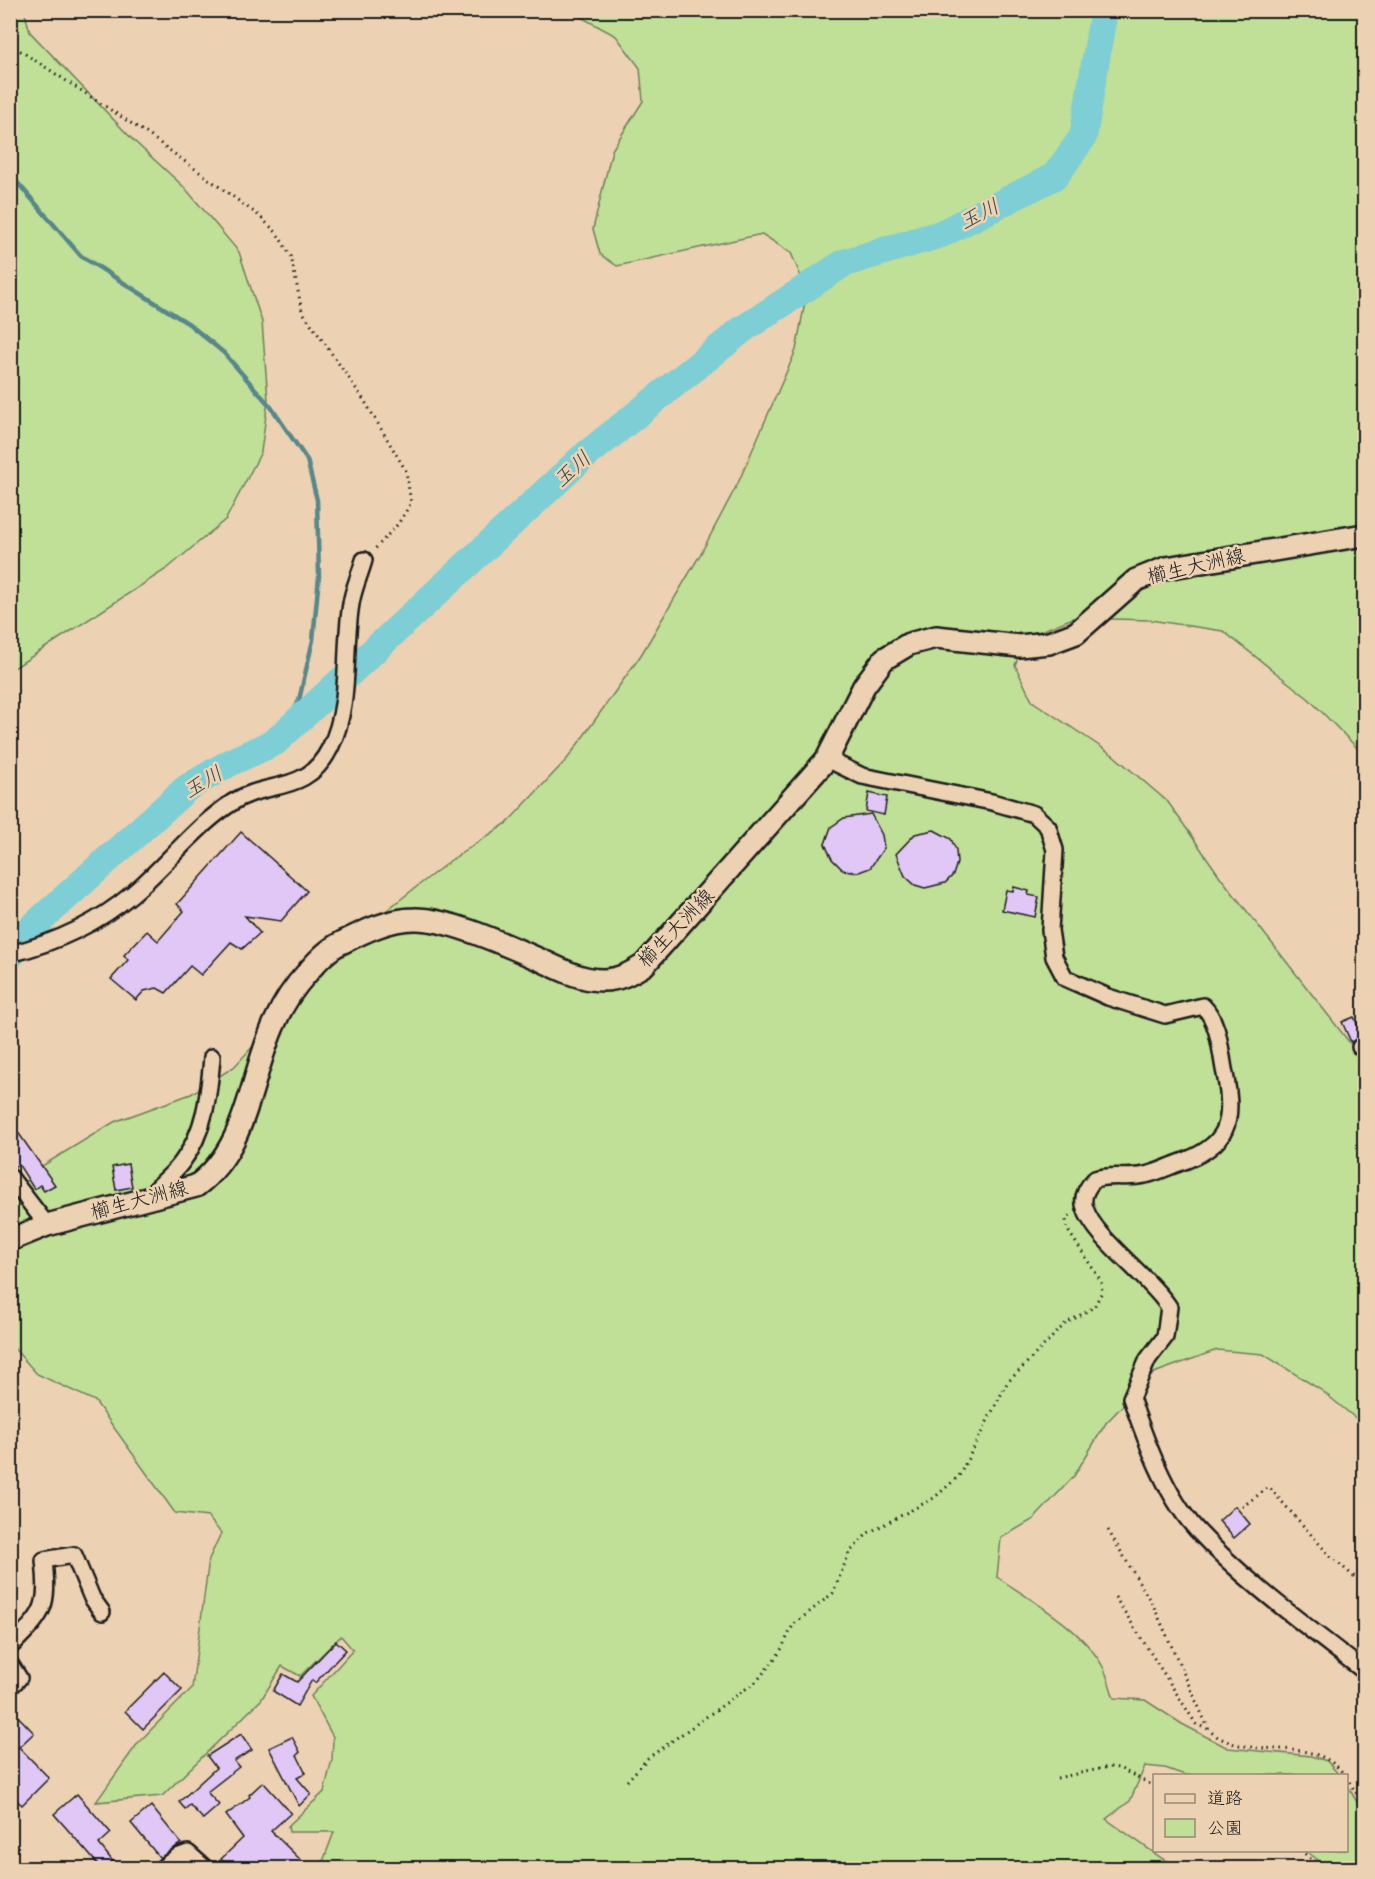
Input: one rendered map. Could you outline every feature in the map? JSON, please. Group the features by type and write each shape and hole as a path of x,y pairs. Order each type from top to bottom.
{"main road":[{"name":"櫛生大洲線","path":"10,1240 47,1225 196,1186 212,1175 228,1153 251,1097 275,1023 296,986 316,963 339,944 392,921 415,919 440,922 580,977 603,980 628,976 644,965 688,918 827,759 864,686 884,659 909,644 936,637 1019,646 1049,643 1076,633 1136,580 1166,568 1365,535"}],"street":[{"path":"10,954 79,930 131,895 201,829 235,801 301,779 318,766 330,748 338,720 345,687 351,603 364,560"},
{"path":"827,759 862,776 992,802 1034,814 1048,827 1055,850 1050,930 1054,957 1065,978 1108,997 1165,1015 1203,1006 1213,1017 1226,1080 1229,1119 1218,1143 1206,1153 1144,1176 1106,1176 1095,1179 1084,1198 1085,1210 1102,1233 1158,1288 1169,1307 1165,1337 1148,1359 1131,1398 1160,1474 1195,1528 1278,1604 1365,1671"},
{"path":"147,1200 155,1188 182,1162 201,1127 208,1102 212,1057"},
{"path":"10,1178 47,1225"},
{"path":"10,1647 36,1621 45,1605 47,1589 44,1560 74,1555 92,1598 102,1612"},
{"path":"10,1664 19,1678 10,1687"},
{"path":"162,1869 177,1857 188,1853 205,1869"}],"path":[{"path":"10,44 163,145 258,215 276,232 291,256 302,311 364,400 406,471 411,503 398,524 364,560"},
{"path":"627,1781 648,1758 757,1681 780,1652 793,1625 833,1593 849,1552 868,1533 899,1519 934,1498 959,1476 1007,1383 1065,1324 1094,1307 1102,1292 1101,1281 1067,1229 1066,1220 1070,1213 1085,1210"},
{"path":"1242,1507 1269,1487 1330,1556 1365,1585"},
{"path":"1108,1530 1154,1607 1209,1730"},
{"path":"1115,1597 1196,1724 1209,1730 1219,1740 1245,1746 1318,1754 1325,1757 1344,1774"},
{"path":"1057,1778 1109,1767 1119,1768 1153,1785"},
{"path":"1348,1779 1365,1805"},
{"path":"1301,1852 1323,1869"},
{"path":"10,1858 17,1869"}],"green space":[{"path":"24,10 30,32 133,140 185,188 239,252 262,322 268,400 261,452 226,519 168,568 11,670 10,11"},
{"path":"570,11 1364,11 1364,755 1309,699 1223,631 1150,620 1073,618 1028,636 1015,665 1032,701 1113,755 1168,802 1221,878 1364,1061 1364,1425 1321,1390 1263,1354 1217,1350 1154,1373 1106,1423 1074,1476 1034,1519 1001,1538 997,1577 1055,1616 1083,1640 1103,1667 1114,1698 1145,1700 1182,1724 1228,1748 1311,1756 1327,1761 1338,1774 1182,1774 1165,1768 1145,1766 1130,1801 1106,1819 1163,1859 1184,1868 327,1868 322,1864 334,1832 289,1832 288,1826 324,1792 332,1760 333,1737 311,1696 353,1650 341,1636 300,1676 282,1666 261,1700 162,1796 96,1802 138,1743 192,1688 209,1559 221,1533 208,1517 175,1513 95,1401 37,1374 11,1345 11,1197 37,1169 114,1122 191,1094 234,1067 318,975 383,913 451,860 507,823 568,758 641,655 700,555 738,483 796,350 807,291 791,253 762,234 617,266 600,254 593,229 612,150 643,101 640,68 616,36"},
{"path":"1348,1787 1364,1814 1364,1868 1329,1868 1307,1852 1348,1852"}],"building":[{"path":"869,793 887,797 884,815 866,811"},
{"path":"871,814 882,835 884,848 870,868 859,872 843,870 832,859 825,844 831,827 844,818"},
{"path":"934,830 951,839 956,850 957,863 953,875 945,883 925,888 915,885 905,876 896,854 915,834"},
{"path":"241,832 307,891 281,921 245,916 260,933 242,949 231,942 201,975 190,966 166,993 157,988 144,991 136,1000 111,979 128,960 124,955 147,931 158,941 184,911 177,904"},
{"path":"1014,887 1029,891 1028,895 1039,897 1035,917 1002,910 1006,890 1013,891"},
{"path":"1354,1017 1363,1037 1351,1042 1342,1022"},
{"path":"10,1121 55,1185 44,1191 40,1185 34,1189 19,1165 10,1167"},
{"path":"128,1164 132,1187 116,1190 112,1167"},
{"path":"1235,1506 1250,1524 1234,1538 1219,1521"},
{"path":"336,1641 346,1650 315,1683 312,1680 297,1706 273,1691 283,1674 297,1682"},
{"path":"164,1672 182,1690 143,1729 125,1711"},
{"path":"10,1708 34,1733 19,1747 49,1778 22,1805 10,1794"},
{"path":"241,1734 252,1750 234,1761 239,1767 207,1792 219,1805 203,1819 190,1805 185,1809 179,1802 216,1768 207,1756"},
{"path":"292,1737 300,1752 297,1755 306,1773 297,1778 311,1794 299,1806 269,1748"},
{"path":"263,1782 291,1813 271,1831 310,1869 230,1869 221,1859 243,1838 226,1815 250,1797 249,1795"},
{"path":"77,1794 111,1833 99,1844 119,1869 102,1869 54,1814"},
{"path":"151,1806 181,1843 160,1858 131,1823"}],"waterway":[{"name":"玉川","path":"10,956 27,932 187,788 231,762 275,742 581,459 743,329 844,263 941,234 1055,176 1083,137 1104,10"},
{"path":"10,174 81,256 189,324 224,353 271,407 307,460 317,500 319,576 313,640 299,700 286,730"}]}
